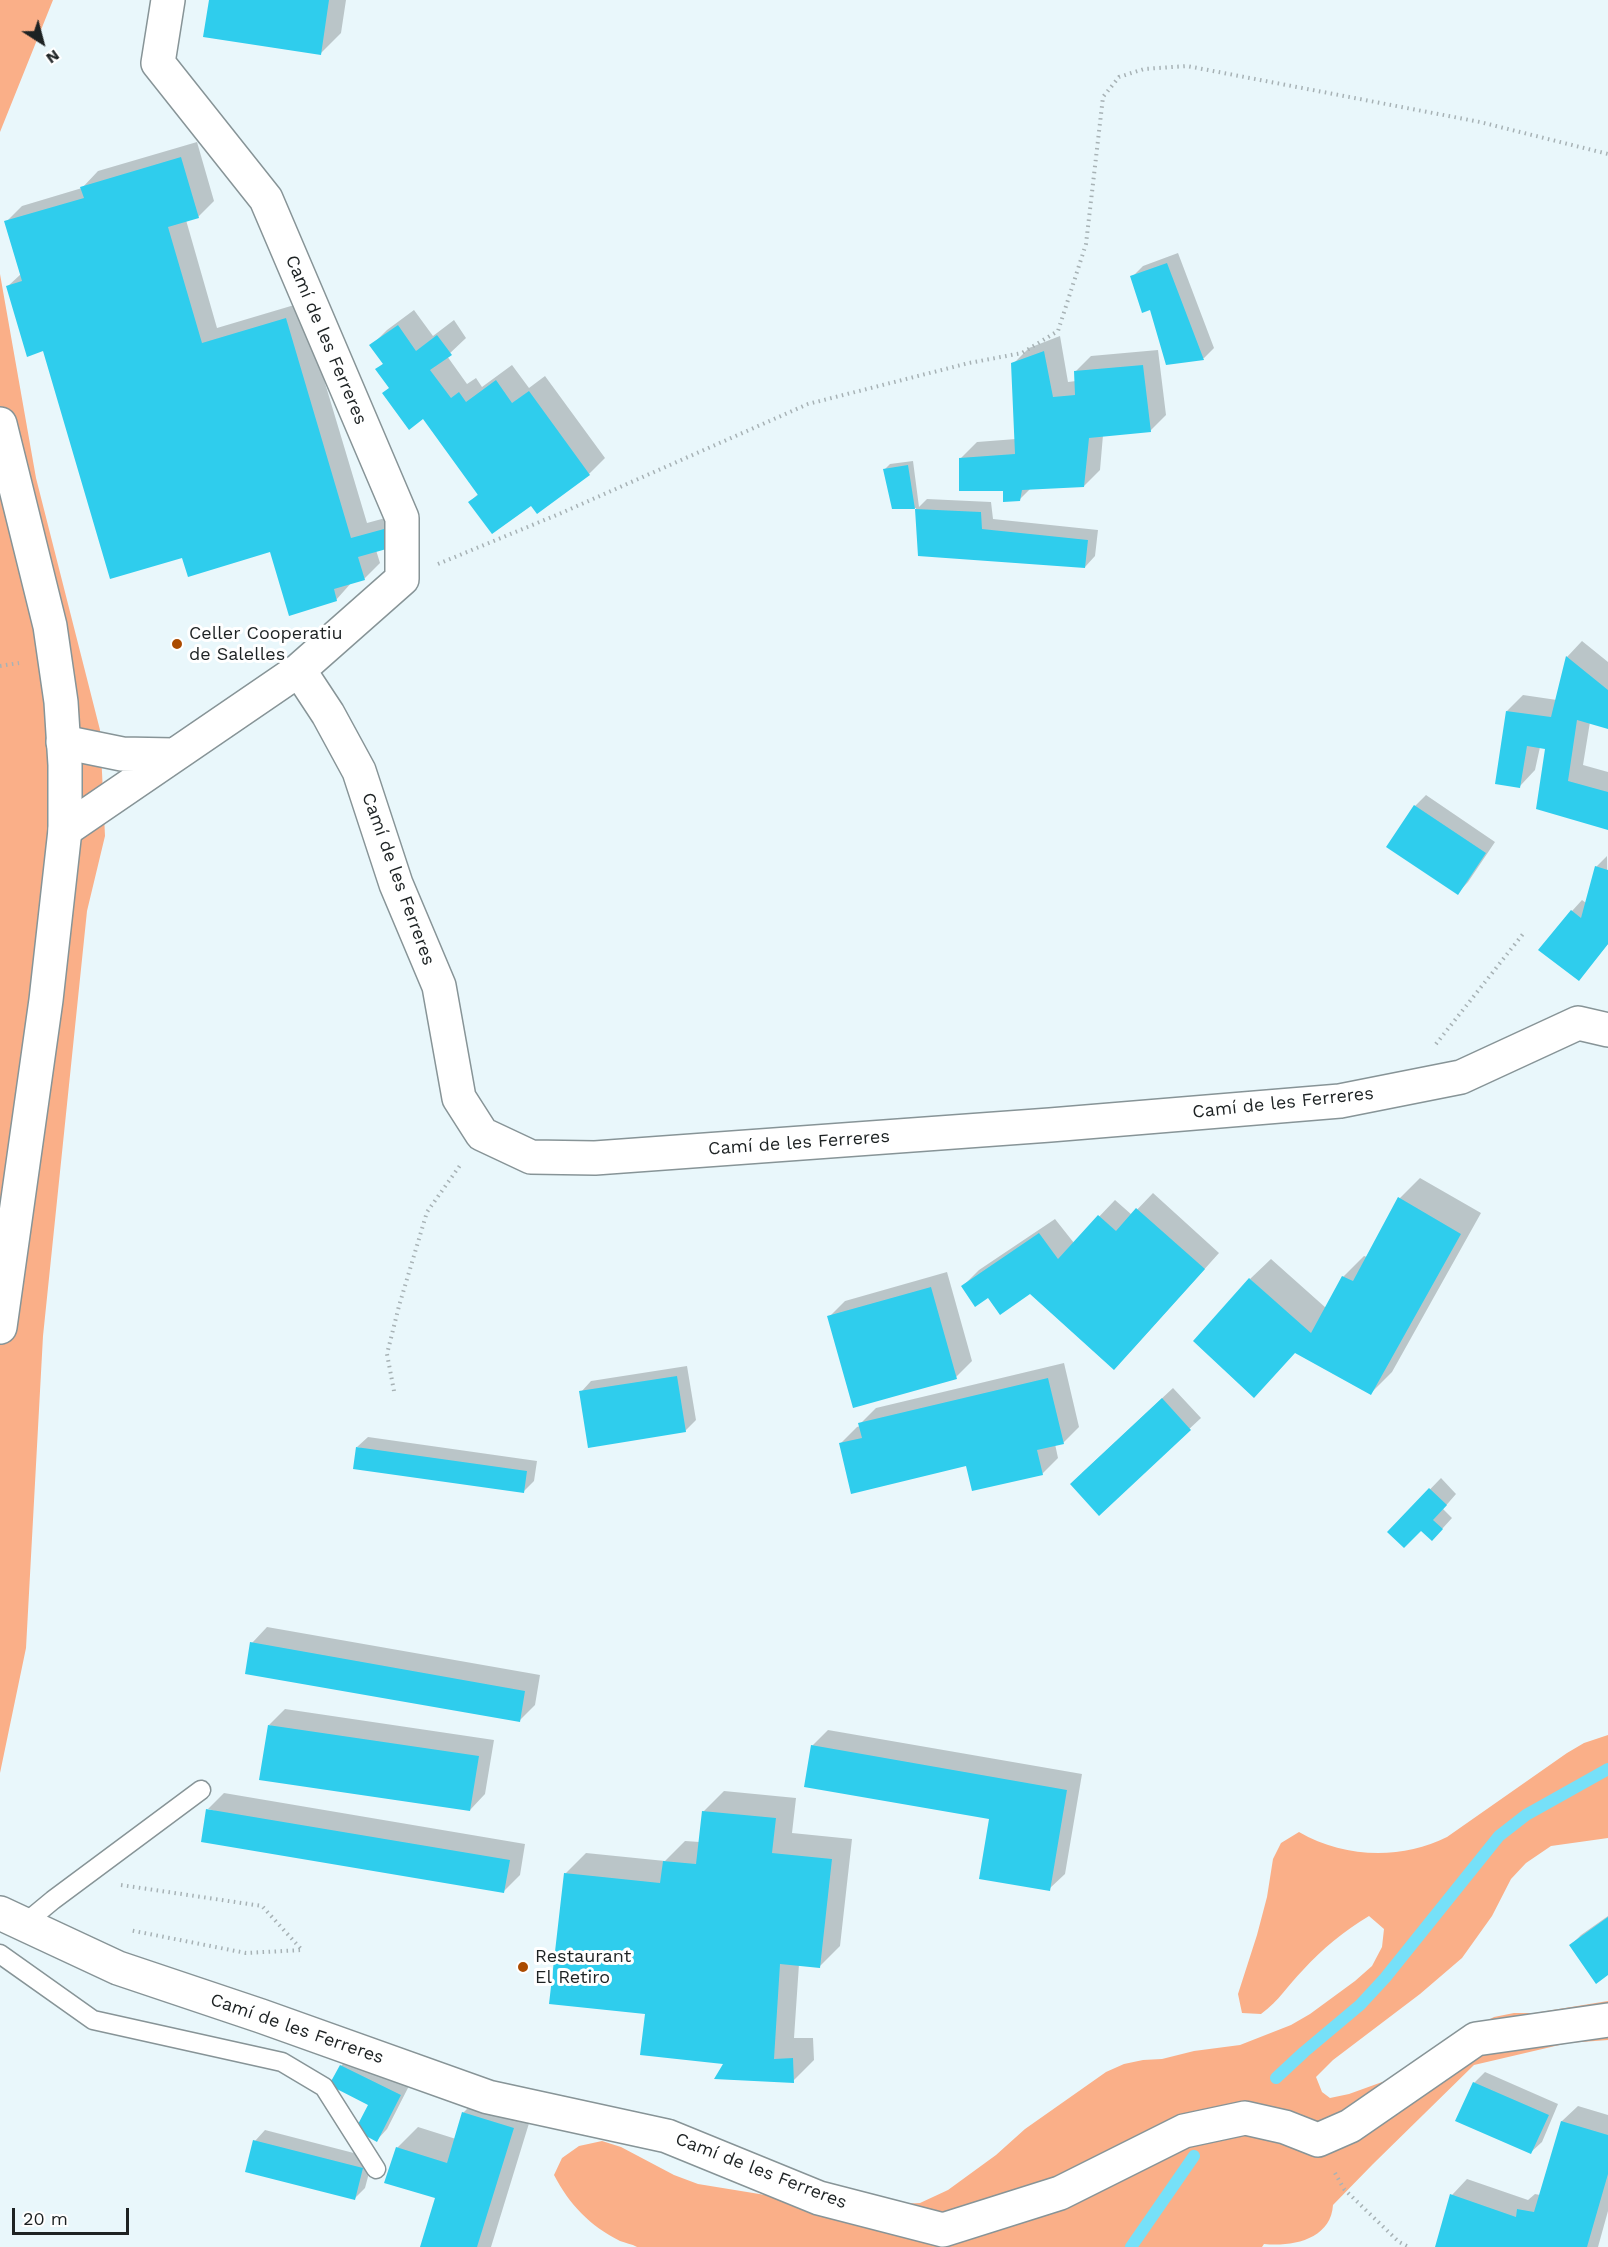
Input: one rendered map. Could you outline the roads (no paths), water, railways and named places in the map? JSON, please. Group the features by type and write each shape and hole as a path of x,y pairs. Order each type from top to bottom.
{"street":[{"name":"Camí de les Ferreres","path":"168,0 158,63 266,199 402,518 402,579 299,670 328,714 359,771 396,884 439,986 459,1098 482,1134 531,1157 595,1158 1329,1102 1461,1077 1578,1023 1608,1030"},
{"path":"0,424 50,626 61,702 65,830 46,1000 0,1326"},
{"path":"65,830 299,670"},
{"path":"63,742 122,754 174,755"},
{"name":"Camí de les Ferreres","path":"12,1918 118,1968 488,2097 667,2136 819,2198 943,2230 1060,2193 1184,2131 1245,2118 1285,2127 1318,2140 1350,2126 1476,2040 1608,2020"}],"lane":[{"path":"12,1918 82,1879 201,1790"},
{"path":"0,1954 93,2020 282,2062 324,2087 376,2169"}],"waterway":[{"path":"1276,2078 1360,2005 1385,1978 1499,1836 1526,1815 1608,1769"},
{"path":"1131,2247 1194,2156"}],"place":[{"name":"Celler Cooperatiu de Salelles","path":"177,644"},
{"name":"Restaurant El Retiro","path":"523,1967"}]}
